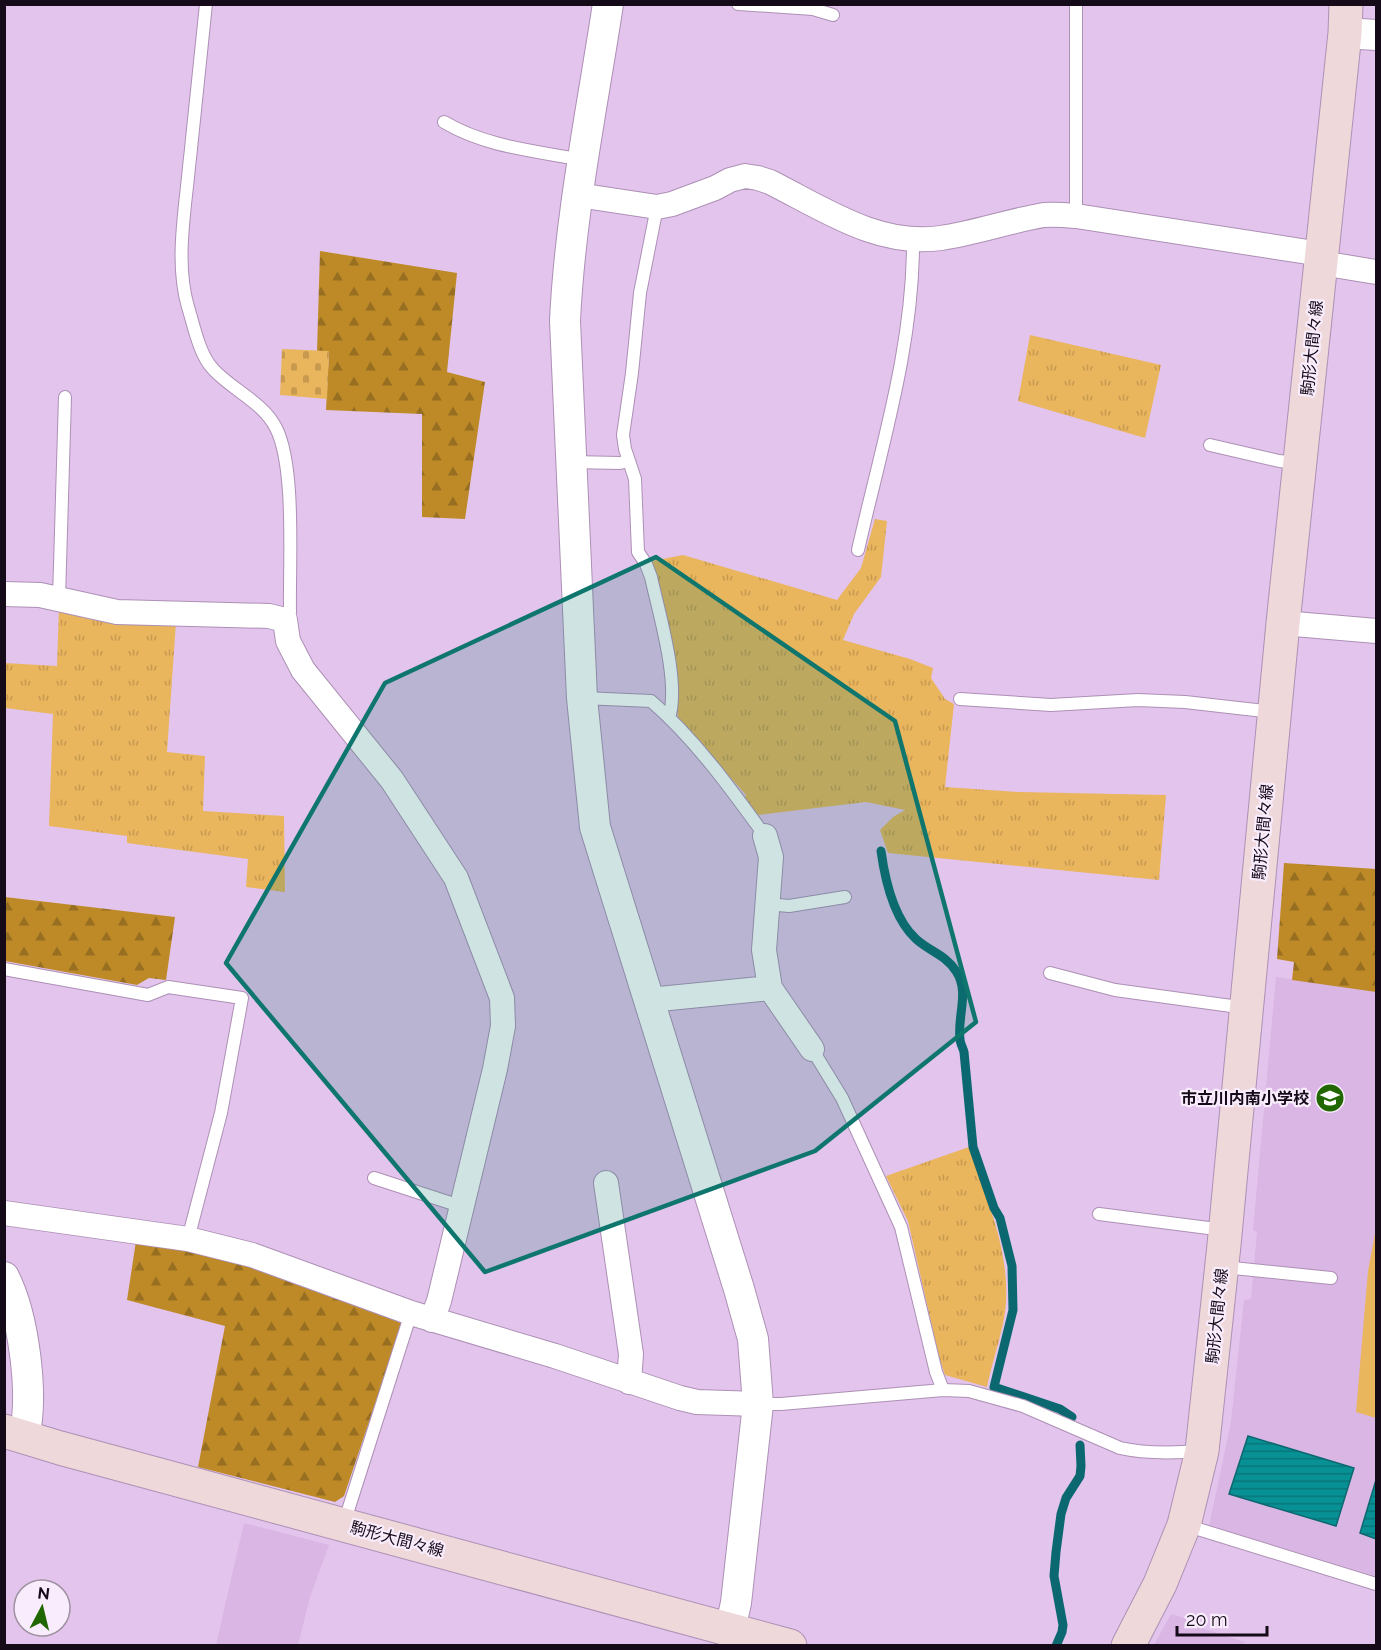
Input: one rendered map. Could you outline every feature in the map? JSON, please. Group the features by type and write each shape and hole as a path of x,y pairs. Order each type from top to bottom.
{"main road":[{"name":"駒形大間々線","path":"1128,1646 1160,1584 1184,1525 1202,1451 1321,259 1356,24"},
{"name":"駒形大間々線","path":"14,1434 344,1524 729,1637 790,1646"}],"street":[{"path":"608,4 578,195 567,283 565,321 582,698 595,827 753,1339 758,1404 736,1604 729,1637"},
{"path":"578,195 657,207 715,188 728,176 745,176 758,178 865,230 889,237 939,238 1046,215 1076,216 1321,259 1377,272"},
{"path":"4,594 59,598 117,612 269,616 285,620 288,641 303,670 392,780 456,878 502,999 503,1026 495,1070 460,1206 439,1301 422,1316"},
{"path":"1283,623 1377,631"},
{"path":"765,836 771,857 764,950 770,988 812,1049"},
{"path":"649,1000 770,988"},
{"path":"606,1183 631,1354 629,1382"},
{"path":"4,1213 188,1239 252,1255 422,1316 555,1356 629,1382 697,1402 758,1404"},
{"path":"4,1277 11,1290 20,1320 28,1393 28,1419 14,1434"}],"lane":[{"path":"206,4 184,220 183,263 187,303 204,354 212,368 268,416 280,437 286,464 289,502 290,612 285,620"},
{"path":"738,4 813,9 833,15"},
{"path":"1076,4 1076,216"},
{"path":"444,122 462,133 486,141 584,160"},
{"path":"657,207 640,293 632,373 622,435 635,479 638,552 651,577 669,660 672,706 669,718"},
{"path":"858,550 878,468 904,338 913,266 913,239"},
{"path":"59,598 65,397"},
{"path":"1210,445 1279,461 1300,463"},
{"path":"570,462 620,463 629,461"},
{"path":"582,698 651,701 669,718 731,789 765,836"},
{"path":"960,699 1051,705 1138,700 1185,702 1274,712"},
{"path":"767,904 789,906 845,897"},
{"path":"4,969 148,996 168,987 242,998 221,1113 188,1239"},
{"path":"1050,973 1115,990 1247,1008"},
{"path":"812,1049 842,1098 901,1227 936,1372 943,1390"},
{"path":"374,1178 460,1206"},
{"path":"1099,1214 1225,1230"},
{"path":"1222,1267 1331,1278"},
{"path":"344,1524 422,1316"},
{"path":"758,1404 943,1390 969,1391 1023,1406 1120,1448 1202,1451"},
{"path":"1184,1525 1377,1584"}],"highlighted area":[{"path":"656,557 895,721 976,1022 815,1151 485,1272 226,963 385,683"}],"shaded area":[{"path":"1276,977 1376,992 1376,1576 1209,1526 1231,1422 1244,1300 1251,1299 1257,1232 1253,1230"},
{"path":"1248,1436 1354,1468 1336,1526 1229,1494"},
{"path":"1376,1480 1376,1539 1360,1533"},
{"path":"244,1523 329,1545 310,1597 298,1645 216,1645"},
{"path":"1171,1614 1206,1625 1204,1629 1245,1642 1243,1645 1154,1645"}],"green space":[{"path":"320,251 457,273 447,372 485,382 465,519 422,517 422,414 326,410 329,352 317,351"},
{"path":"1030,335 1161,365 1145,438 1018,401"},
{"path":"282,349 329,351 327,399 280,395"},
{"path":"875,519 887,521 881,577 854,614 843,640 933,668 931,678 945,699 954,704 945,787 1019,792 1166,795 1159,880 888,853 880,830 893,817 905,810 866,802 758,815 745,797 746,795 682,724 678,718 673,664 652,561 683,555 837,600 861,568"},
{"path":"59,608 176,622 167,752 205,756 203,811 284,816 285,892 246,887 248,859 127,843 127,836 49,826 53,714 5,708 4,663 57,666"},
{"path":"1284,863 1376,869 1376,992 1292,980 1294,962 1277,959"},
{"path":"5,897 175,917 166,980 149,978 137,985 5,961"},
{"path":"969,1147 995,1223 1006,1282 1003,1322 987,1387 945,1375 908,1221 886,1176"},
{"path":"1376,1228 1376,1418 1356,1412 1368,1271"},
{"path":"136,1241 187,1249 247,1264 404,1318 344,1496 335,1502 198,1467 225,1326 127,1300"}],"waterway":[{"path":"881,851 891,898 901,920 916,939 952,966 962,987 960,1042 964,1052 973,1147 994,1208 1000,1218 1012,1266 1013,1310 994,1387 1060,1409 1072,1417"},
{"path":"1056,1646 1063,1625 1054,1576 1056,1552 1061,1514 1066,1498 1080,1476 1080,1445"}],"place":[{"name":"市立川内南小学校","path":"1330,1098"}]}
